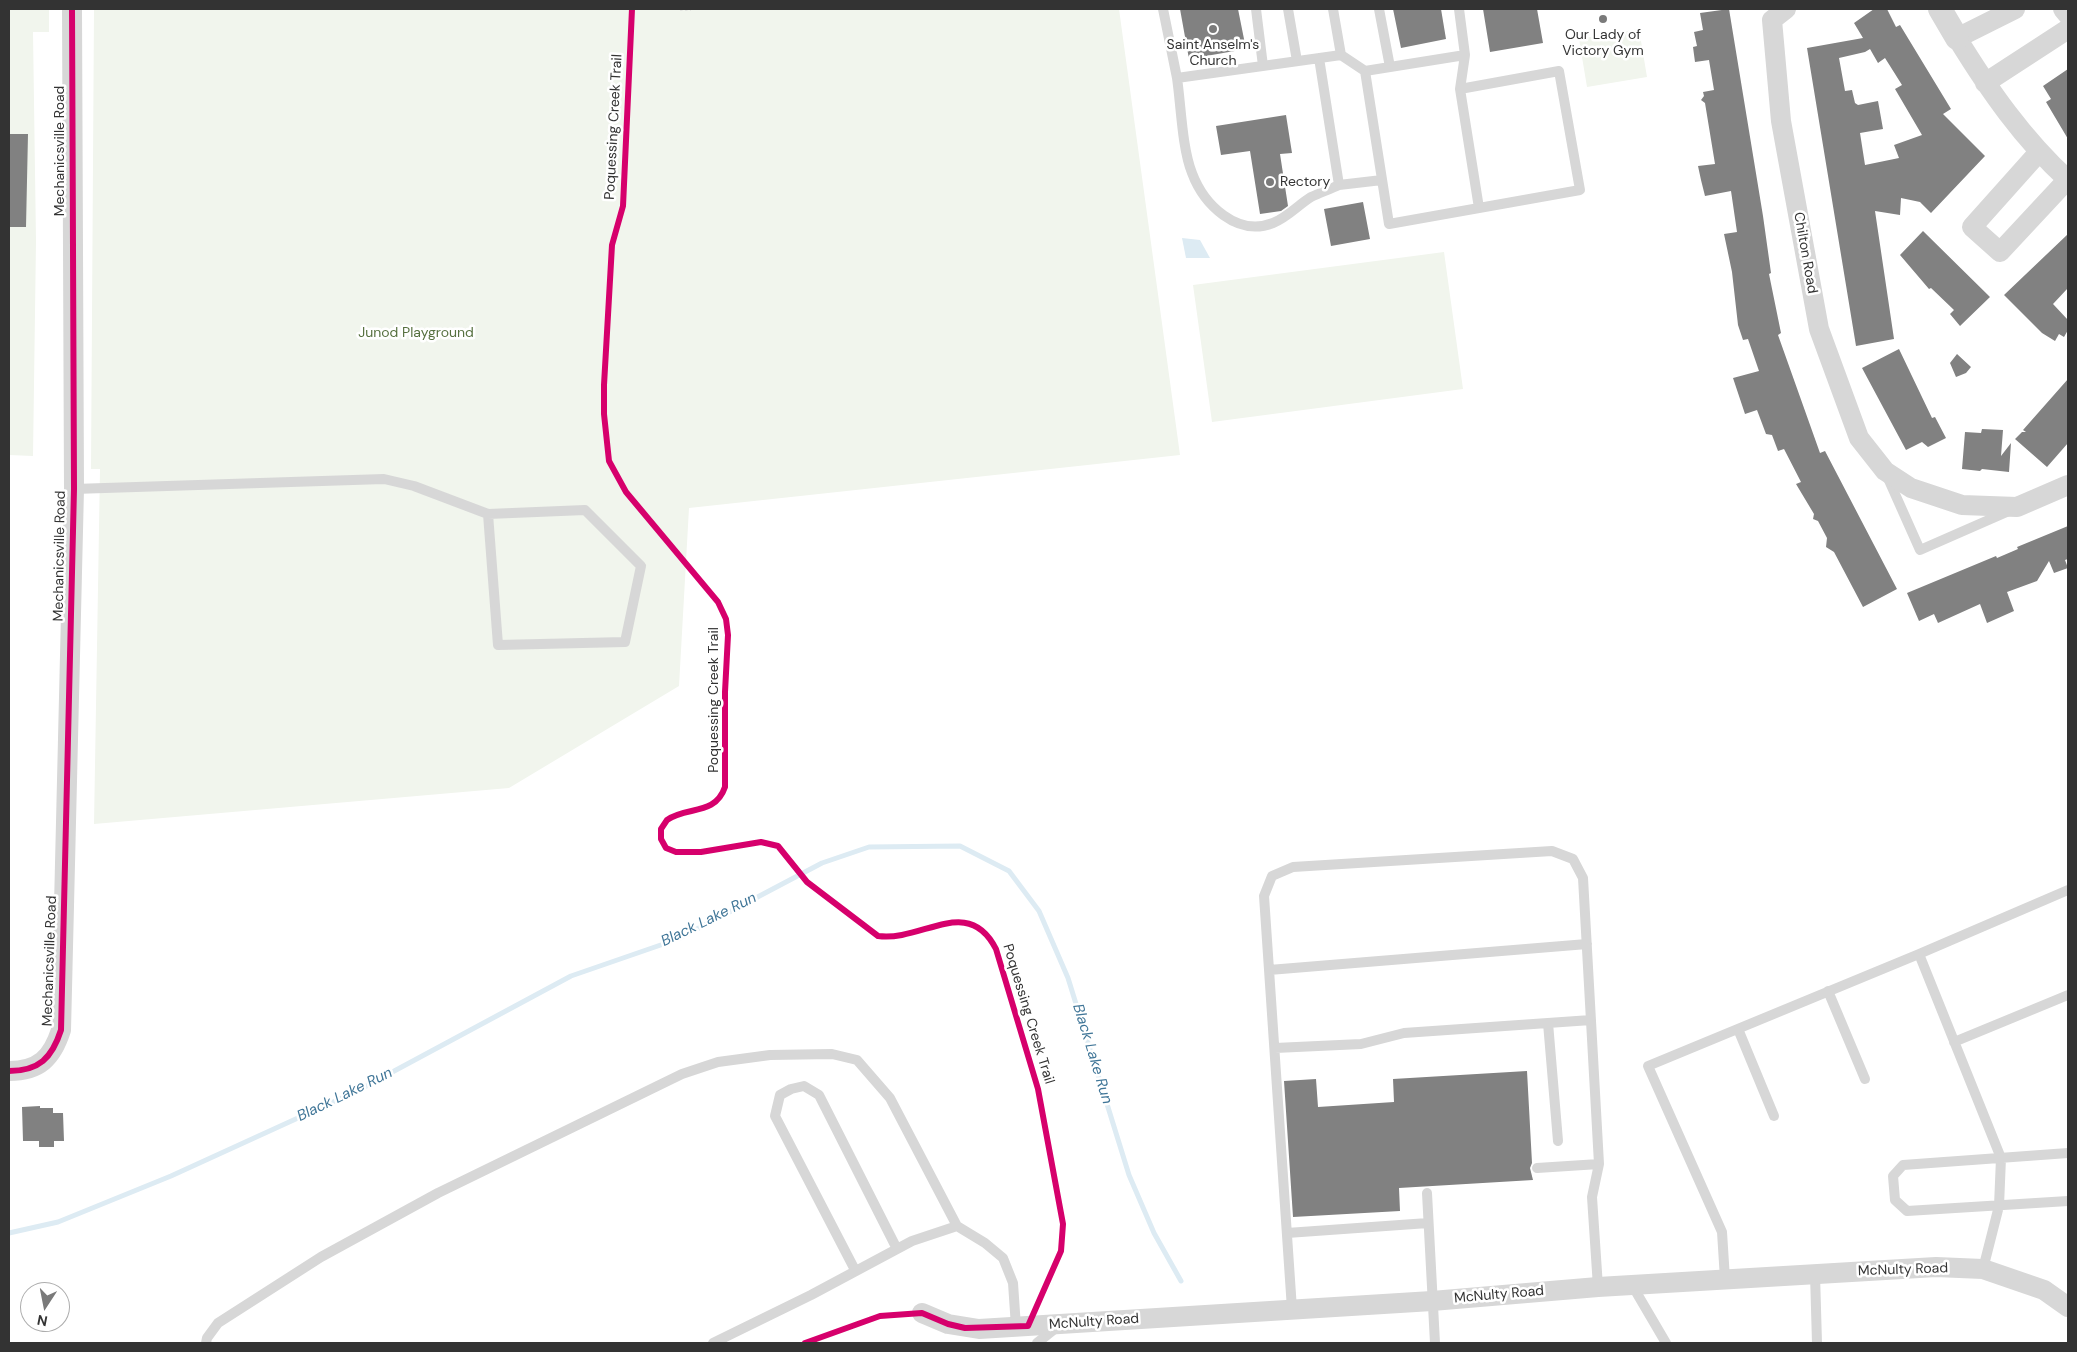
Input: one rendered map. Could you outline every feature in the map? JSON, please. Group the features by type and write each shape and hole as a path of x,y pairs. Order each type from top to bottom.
{"street":[{"name":"Mechanicsville Road","path":"9,1071 25,1071 38,1066 56,1045 61,1030 74,489 72,9"},
{"name":"Chilton Road","path":"1786,9 1772,20 1781,121 1819,329 1859,438 1892,476"},
{"path":"1940,9 1983,80 2039,152 2068,180 2000,252 1972,227 2039,152"},
{"path":"1957,38 2016,9"},
{"path":"2064,9 2068,15"},
{"path":"1983,80 2068,29"},
{"path":"1892,476 1911,488 1962,506 2017,507 2068,485"},
{"name":"McNulty Road","path":"922,1313 948,1324 965,1328 1016,1327 1432,1301 1598,1287 1936,1267 1983,1269 2044,1290 2068,1307"}],"lane":[{"path":"1163,9 1177,78 1192,172 1207,200 1228,220 1252,228 1273,224 1294,212 1310,198 1339,185 1382,180"},
{"path":"1256,9 1263,66"},
{"path":"1288,9 1297,61"},
{"path":"1334,9 1341,55"},
{"path":"1379,9 1390,67"},
{"path":"1459,9 1465,55 1460,89 1479,208"},
{"path":"1177,78 1341,55 1365,71 1465,55"},
{"path":"1320,58 1339,185"},
{"path":"1365,71 1389,224 1580,190 1559,71 1460,89"},
{"path":"1892,476 1920,550 2017,507"},
{"path":"74,489 384,479 414,486 488,514 585,510 641,566 624,642 498,645 488,514"},
{"path":"1292,1309 1264,896 1272,876 1293,867 1552,851 1573,859 1584,878 1599,1164 1592,1198 1598,1287"},
{"path":"1725,1279 1722,1232 1648,1066 2068,890"},
{"path":"1269,970 1587,944"},
{"path":"1919,954 2001,1158 1999,1206 1983,1269"},
{"path":"1828,992 1865,1078"},
{"path":"1954,1042 2068,995"},
{"path":"1274,1048 1361,1044 1404,1033 1591,1020"},
{"path":"1548,1023 1558,1141"},
{"path":"1738,1029 1774,1116"},
{"path":"206,1343 207,1338 218,1323 337,1248 438,1193 682,1074 718,1062 770,1055 832,1054 857,1060 890,1098 957,1226 985,1243 1003,1258 1013,1283 1016,1327"},
{"path":"855,1270 775,1116 780,1095 791,1089 804,1086 819,1095 897,1249"},
{"path":"2068,1153 1903,1165 1893,1176 1894,1200 1907,1211 2068,1201"},
{"path":"1538,1168 1599,1164"},
{"path":"1427,1193 1435,1343"},
{"path":"1287,1233 1428,1223"},
{"path":"712,1343 810,1295 912,1241 957,1226"},
{"path":"1814,1274 1817,1343"},
{"path":"1632,1285 1666,1343"},
{"path":"1037,1343 1060,1324"}],"path":[{"path":"680,9 691,9"}],"green space":[{"path":"9,9 49,9 49,32 33,32 36,241 33,456 9,455"},
{"name":"Junod Playground","path":"94,9 1119,9 1180,455 689,508 679,686 509,788 94,824 100,469 91,469"},
{"path":"1639,29 1647,77 1587,87 1579,39"},
{"path":"1444,252 1463,389 1212,422 1193,285"}],"shaded area":[{"path":"1182,238 1200,240 1210,258 1186,258"}],"building":[{"name":"Saint Anselm's Church","path":"1180,9 1238,9 1246,49 1189,59"},
{"path":"1393,9 1441,9 1446,39 1401,48"},
{"path":"1483,9 1537,9 1543,43 1490,52"},
{"path":"1729,9 1763,216 1771,273 1769,274 1781,333 1778,335 1820,453 1825,451 1897,589 1863,607 1834,552 1826,547 1827,538 1818,521 1813,519 1814,514 1796,484 1801,482 1784,449 1778,451 1772,435 1766,434 1757,410 1745,414 1733,378 1759,371 1748,339 1743,340 1738,325 1732,272 1724,234 1737,232 1731,191 1705,196 1698,166 1715,164 1705,103 1701,100 1704,96 1703,92 1714,90 1709,60 1695,62 1693,47 1697,46 1694,32 1703,30 1700,13"},
{"path":"1874,9 1887,9 1896,27 1900,25 1951,109 1943,114 1985,156 1931,213 1920,202 1901,198 1900,215 1875,211 1894,339 1856,346 1807,48 1863,38 1854,23","holes":["1870,49 1878,63 1885,58 1902,85 1895,89 1922,135 1894,145 1899,158 1865,165 1860,133 1883,129 1878,101 1858,105 1855,103 1852,90 1845,91 1839,58"]},
{"path":"2068,69 2068,139 2046,102 2051,99 2043,86"},
{"name":"Rectory","path":"1286,115 1292,153 1280,154 1288,206 1281,211 1260,214 1250,151 1221,155 1216,126"},
{"path":"9,134 28,134 26,227 9,227"},
{"path":"1363,202 1370,239 1331,246 1324,209"},
{"path":"1923,231 1990,297 1960,326 1950,314 1954,310 1931,288 1929,289 1900,255"},
{"path":"2068,234 2068,288 2053,304 2068,320 2068,330 2064,337 2059,334 2055,341 2042,333 2004,295"},
{"path":"1899,349 1932,418 1935,417 1946,438 1928,447 1922,442 1906,450 1862,368"},
{"path":"1957,354 1971,367 1966,373 1956,377 1950,363"},
{"path":"2068,379 2068,443 2047,467 2015,439 2022,432 2026,432 2023,430"},
{"path":"1982,429 2003,430 2001,456 2011,443 2009,472 1962,469 1965,432 1981,433"},
{"path":"2068,526 2068,559 2065,560 2068,568 2054,573 2049,561 2037,581 2007,592 2014,611 1987,623 1980,604 1938,623 1934,614 1919,621 1907,593 1996,556 1997,558 2018,549 2017,547"},
{"path":"1527,1071 1532,1163 1530,1168 1533,1180 1399,1188 1400,1211 1293,1217 1284,1081 1316,1079 1318,1107 1394,1102 1393,1079"},
{"path":"40,1106 40,1108 53,1108 53,1113 63,1113 64,1141 54,1141 54,1147 39,1147 39,1141 23,1141 22,1107"}],"waterway":[{"name":"Black Lake Run","path":"9,1233 58,1222 171,1176 357,1091 571,976 678,939 822,863 869,847 960,846 1009,871 1039,911 1068,978 1129,1175 1154,1233 1181,1281"}],"cycle path":[{"path":"9,1071 29,1069 43,1061 49,1055 61,1030 74,489 72,9"},
{"name":"Poquessing Creek Trail","path":"632,9 623,206 612,245 604,385 604,414 609,461 626,492 718,602 726,619 728,635 725,692 725,787 715,802 708,806 667,820 661,829 661,839 666,848 676,852 701,852 761,842 778,846 807,882 878,936 895,936 958,922 972,925 985,933 996,949 1038,1089 1063,1224 1061,1251 1028,1326 965,1328 948,1324 922,1313 880,1316 805,1343"}],"place":[{"name":"Our Lady of Victory Gym","path":"1603,19"},
{"name":"Saint Anselm's Church","path":"1213,29"},
{"name":"Rectory","path":"1270,182"}]}
